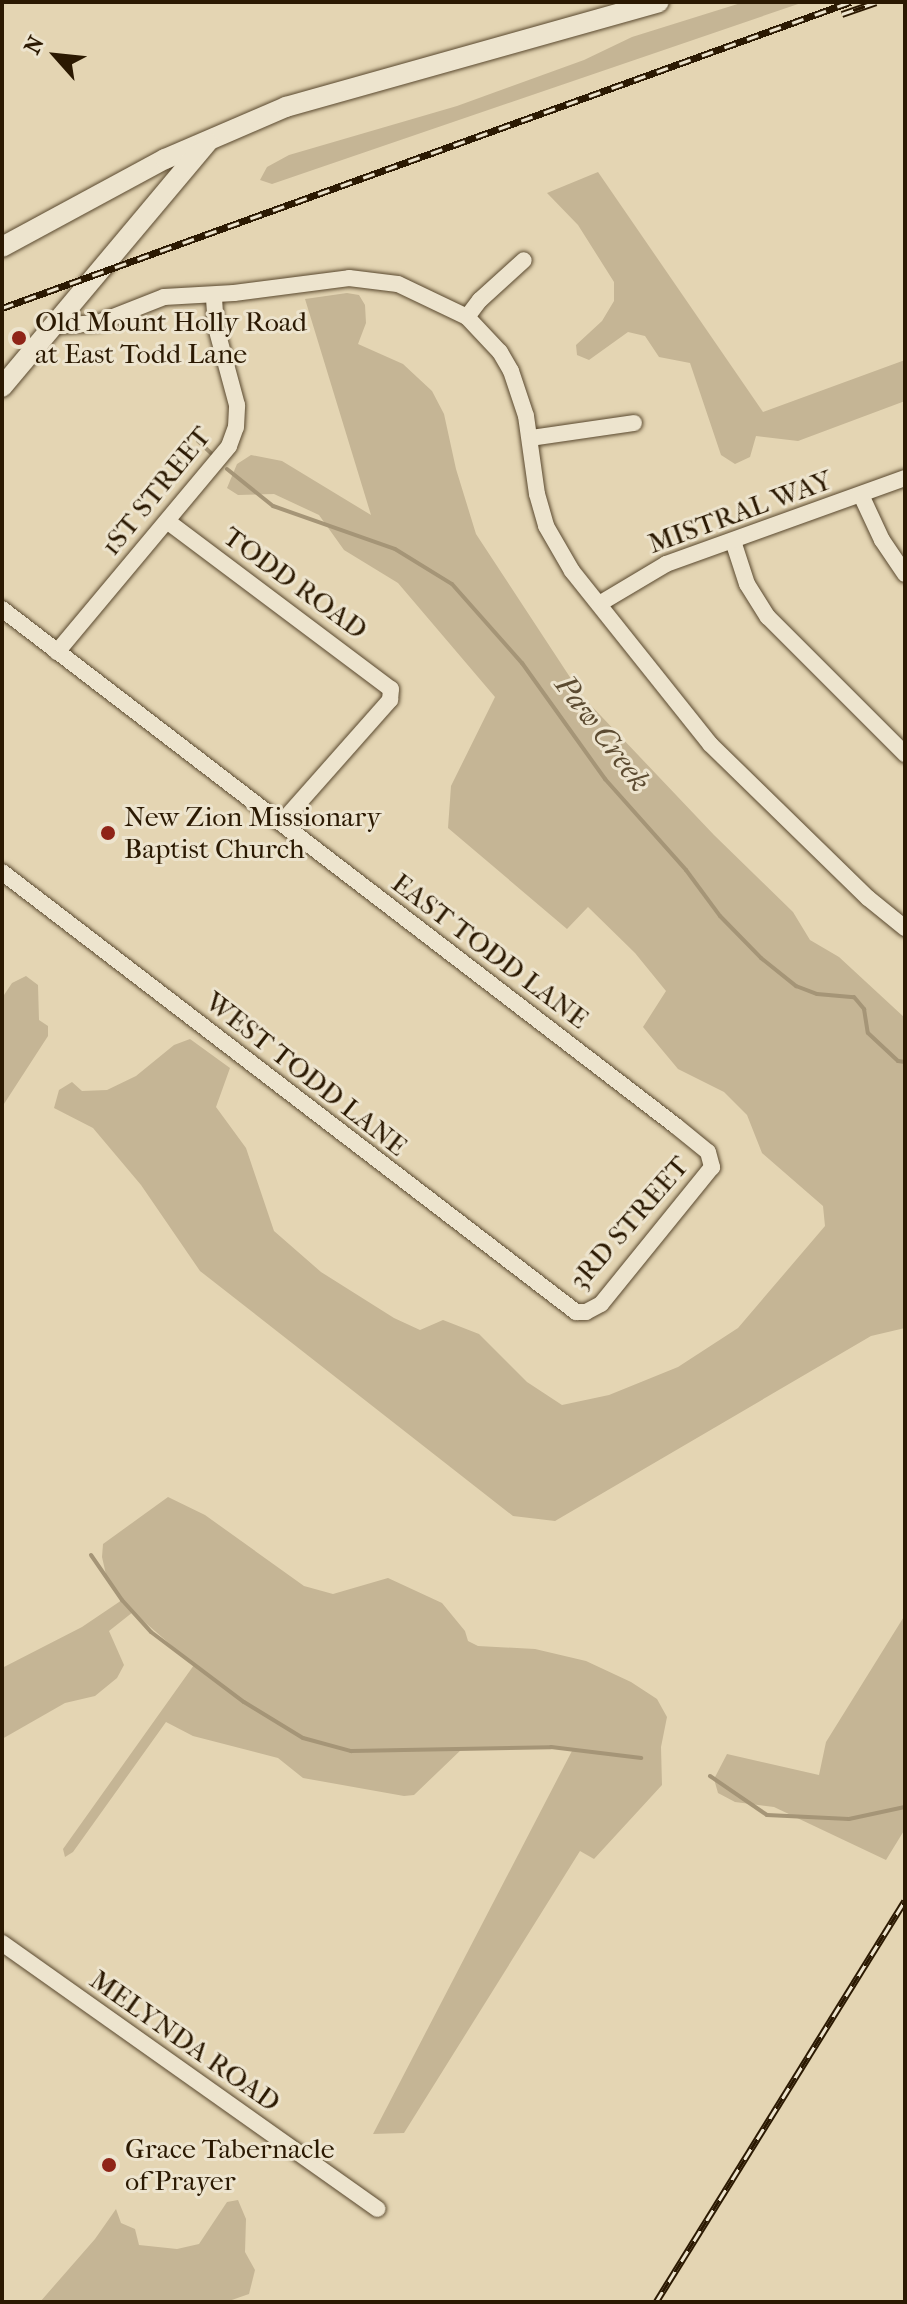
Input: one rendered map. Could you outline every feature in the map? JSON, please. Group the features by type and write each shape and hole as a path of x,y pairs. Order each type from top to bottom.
{"street":[{"path":"2,247 212,137 322,95 659,2"},
{"path":"2,387 212,137"},
{"path":"467,317 480,300 524,260"},
{"path":"54,326 98,323 164,297 214,295 349,278 374,279 421,292 467,317 500,352 511,371 531,438 537,494 546,526 572,571 678,708 710,744 868,898 905,928"},
{"name":"1ST STREET","path":"57,652 221,458 236,427 234,384 216,327 214,295"},
{"path":"531,438 634,423"},
{"name":"MISTRAL WAY","path":"599,604 666,564 905,478"},
{"path":"861,495 882,540 905,574"},
{"name":"TODD ROAD","path":"167,521 391,689 390,700 281,823"},
{"path":"733,541 747,584 768,617 905,754"},
{"name":"EAST TODD LANE","path":"2,609 676,1126 708,1152 713,1163"},
{"name":"WEST TODD LANE","path":"2,872 567,1307 580,1312"},
{"name":"3RD STREET","path":"580,1312 601,1304 709,1174 713,1163"},
{"name":"MELYNDA ROAD","path":"2,1943 377,2209"}],"shaded area":[{"path":"744,2 804,2 272,184 260,180 267,167 289,155 457,106 584,60 632,37"},
{"path":"598,172 763,412 905,360 905,401 798,441 756,436 750,457 735,464 721,455 690,363 659,357 645,336 628,332 589,360 577,355 576,345 602,321 614,301 614,282 578,225 547,193"},
{"path":"347,293 359,295 365,305 366,323 358,344 403,364 432,391 444,414 456,469 476,534 583,697 714,835 793,912 810,940 839,957 905,1018 905,1328 871,1336 555,1521 513,1516 200,1271 141,1185 93,1128 54,1108 59,1090 72,1082 82,1091 107,1090 136,1076 174,1045 190,1039 230,1068 216,1107 246,1148 274,1231 321,1272 394,1318 420,1330 443,1320 479,1334 527,1382 562,1405 609,1395 678,1367 738,1328 825,1226 823,1206 762,1153 747,1115 724,1092 678,1069 643,1027 666,991 635,953 588,907 567,929 448,828 451,786 495,697 398,583 344,550 319,515 274,494 238,495 227,488 237,464 251,455 282,461 371,515 305,299"},
{"path":"26,976 38,985 39,1020 48,1026 48,1036 2,1107 2,998 12,983"},
{"path":"168,1497 205,1515 304,1586 333,1594 388,1578 442,1603 465,1631 468,1641 478,1646 535,1649 586,1661 631,1682 657,1699 667,1717 661,1747 662,1785 594,1859 580,1851 404,2133 373,2134 573,1749 464,1747 414,1795 404,1796 303,1778 278,1758 193,1736 166,1722 73,1852 65,1857 63,1849 194,1665 133,1612 109,1631 124,1665 117,1678 95,1696 65,1703 2,1739 2,1668 82,1627 122,1600 107,1579 102,1557 103,1544"},
{"path":"905,1615 905,1829 886,1860 774,1807 735,1802 718,1793 714,1779 727,1754 819,1775 826,1742"},
{"path":"238,2200 246,2219 245,2252 255,2270 249,2294 226,2302 40,2302 95,2239 116,2209 121,2223 135,2229 139,2245 177,2249 199,2244 227,2202"}],"waterway":[{"name":"Paw Creek","path":"198,441 211,453"},
{"name":"Paw Creek","path":"227,469 273,506 395,549 452,584 522,663 605,779 686,870 720,916 761,958 796,986 817,994 854,997 864,1009 868,1033 898,1061 905,1062"},
{"path":"91,1555 122,1600 151,1632 244,1702 303,1738 351,1751 551,1747 641,1758"},
{"path":"710,1776 767,1815 849,1819 905,1807"}],"railway":[{"path":"2,308 850,2"},
{"path":"842,14 876,2"},
{"path":"656,2302 905,1901"}],"place":[{"name":"Old Mount Holly Road at East Todd Lane","path":"19,338"},
{"name":"New Zion Missionary Baptist Church","path":"108,833"},
{"name":"Grace Tabernacle of Prayer","path":"109,2165"}]}
